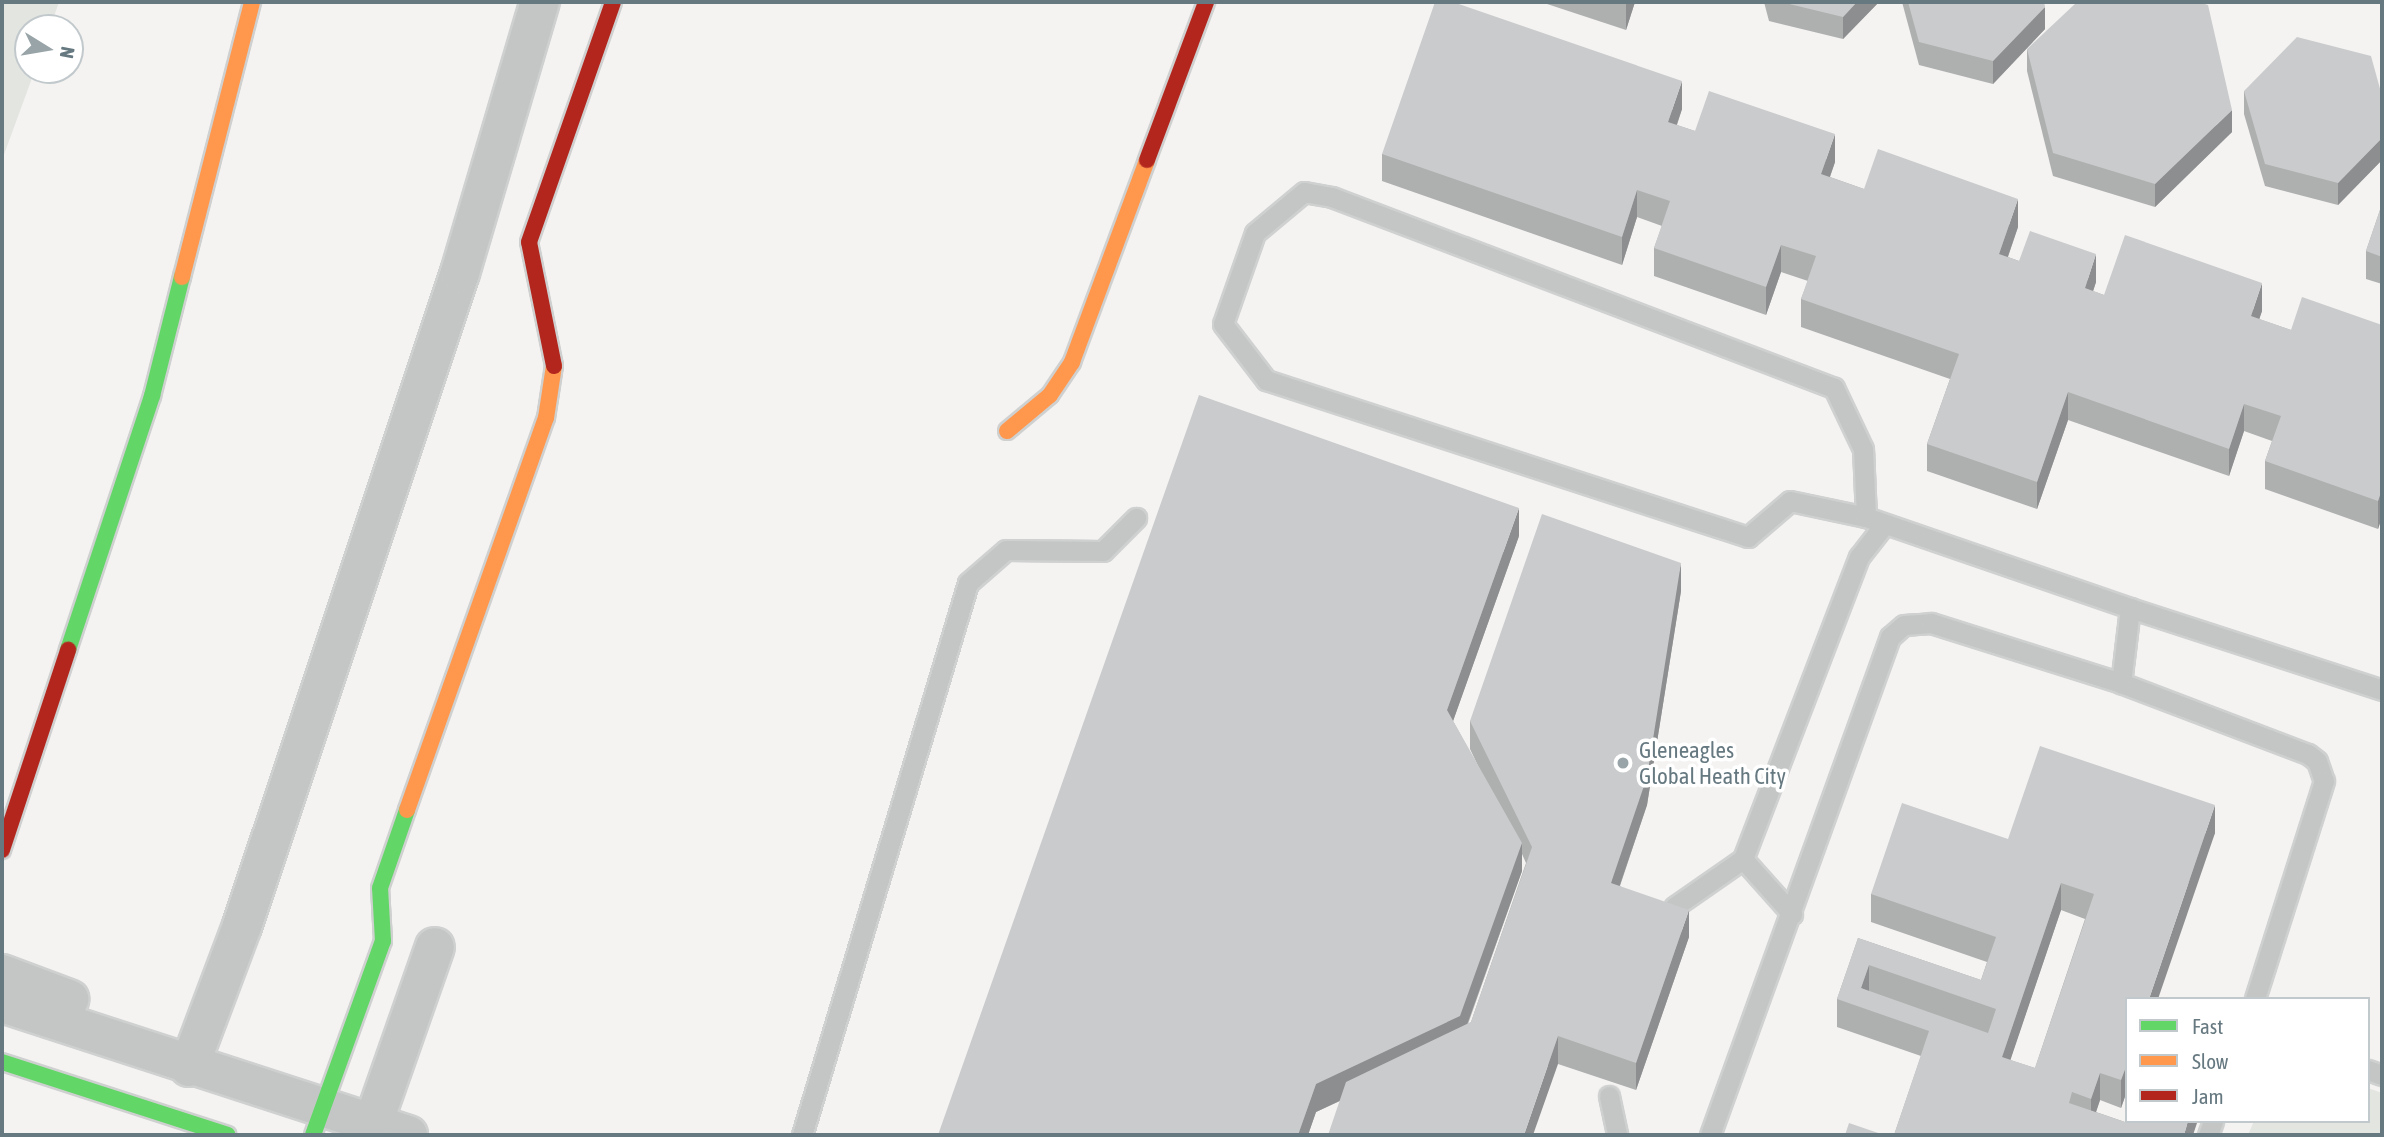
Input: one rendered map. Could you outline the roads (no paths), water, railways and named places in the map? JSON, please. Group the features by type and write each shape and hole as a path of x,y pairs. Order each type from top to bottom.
{"street":[{"path":"2,850 152,396 252,2"},
{"path":"192,1056 242,926 460,273 540,2"},
{"path":"318,1120 383,941 380,888 546,418 554,365 529,242 613,2"},
{"path":"1007,431 1050,395 1072,362 1206,2"},
{"path":"371,1129 435,947"},
{"path":"2,974 192,1056 318,1120 408,1135"},
{"path":"2,1003 192,1056"},
{"path":"2,1062 228,1135"}],"lane":[{"path":"1866,517 1863,449 1834,388 1332,197 1304,192 1255,233 1223,324 1266,380 1748,537 1790,501 1866,517 1884,526 2382,690"},
{"path":"802,1135 968,583 1006,550 1102,551 1136,518"},
{"path":"1674,907 1743,859 1859,557 1884,526"},
{"path":"2120,683 2130,608"},
{"path":"1710,1135 1890,637 1904,625 1931,623 2120,683 2317,761 2324,782 2256,997"},
{"path":"1743,859 1792,914"},
{"path":"1609,1096 1617,1135"}],"place":[{"name":"Gleneagles Global Heath City","path":"1623,763"}]}
